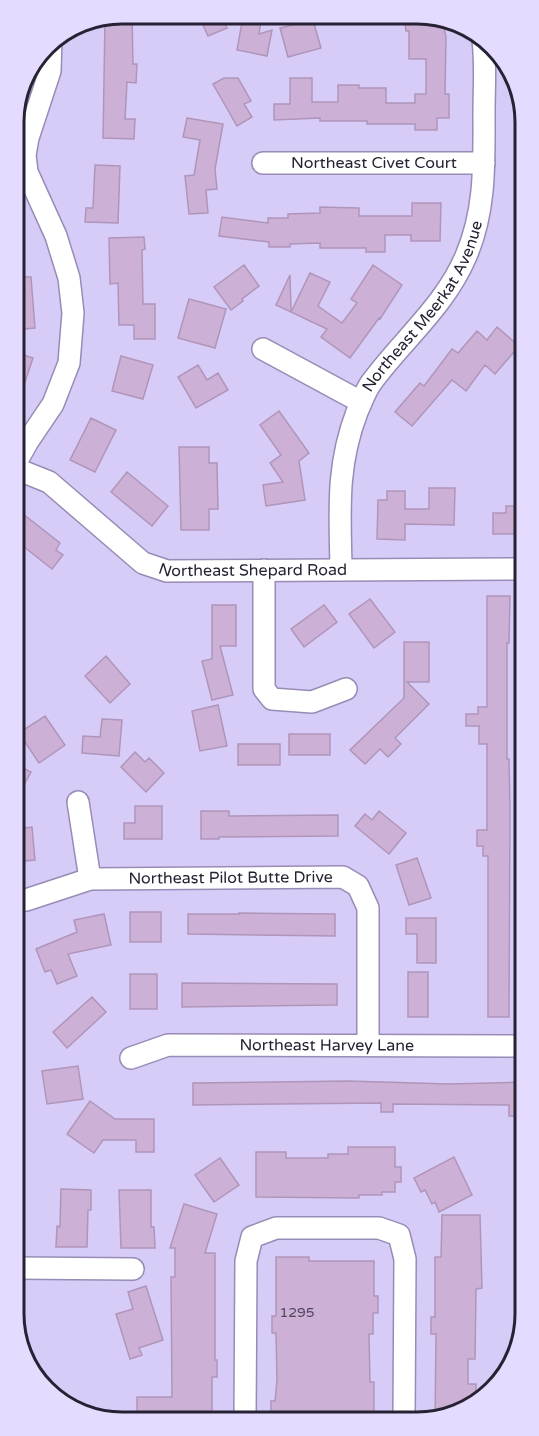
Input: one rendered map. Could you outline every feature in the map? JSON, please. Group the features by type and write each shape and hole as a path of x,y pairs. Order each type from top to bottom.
{"street":[{"name":"Northeast Meerkat Avenue","path":"340,569 339,494 342,461 361,402 372,381 452,287 467,256 478,223 483,192 484,163 483,50"},
{"path":"24,448 53,404 69,363 73,313 69,278 56,236 27,172 25,155 28,138 50,71 50,56"},
{"name":"Northeast Civet Court","path":"263,163 484,163"},
{"path":"263,349 361,402"},
{"name":"Northeast Shepard Road","path":"24,472 49,483 143,562 167,571 515,569"},
{"path":"264,570 264,689 272,699 312,702 346,689"},
{"path":"78,802 90,879"},
{"name":"Northeast Pilot Butte Drive","path":"24,900 90,879 343,877 358,886 368,908 368,1045"},
{"name":"Northeast Harvey Lane","path":"131,1059 168,1046 515,1046"},
{"path":"245,1412 246,1261 252,1237 276,1228 379,1228 399,1235 405,1259 405,1412"},
{"path":"24,1268 133,1269"}],"building":[{"path":"132,24 133,64 137,64 136,83 127,82 125,119 135,119 134,139 103,138 105,26"},
{"path":"203,24 225,24 227,28 208,36"},
{"path":"242,24 261,24 259,34 272,30 267,56 237,50"},
{"path":"296,24 314,24 321,48 288,57 280,28"},
{"path":"405,24 444,28 445,94 449,94 449,118 437,118 437,130 415,130 415,124 367,124 367,121 320,121 320,118 274,120 274,104 290,104 290,78 312,78 312,102 338,102 338,85 359,85 359,88 386,88 386,103 415,103 415,94 426,94 426,59 409,59 409,31 406,31"},
{"path":"224,78 238,78 251,101 244,104 252,117 237,126 213,84"},
{"path":"187,118 223,124 215,169 217,189 206,190 208,213 189,214 185,176 194,175 200,140 183,137"},
{"path":"95,165 120,166 118,223 85,222 86,208 93,208"},
{"path":"412,203 441,203 440,241 411,241 411,235 385,235 385,252 366,252 366,248 320,248 320,243 269,247 269,242 219,236 222,217 268,223 268,218 288,218 288,214 320,213 320,207 359,208 359,216 412,216"},
{"path":"144,237 145,249 142,250 143,304 155,304 155,339 134,339 134,325 119,325 118,283 110,284 109,238"},
{"path":"244,265 259,286 231,310 214,287"},
{"path":"373,265 402,285 380,319 350,358 321,337 327,329 276,305 290,275 291,312 310,273 330,282 318,306 342,323 357,303 351,299"},
{"path":"24,274 25,277 31,277 35,328 24,329"},
{"path":"189,299 226,309 215,348 178,338"},
{"path":"497,327 515,343 515,351 495,374 485,365 466,391 452,380 412,426 395,412 420,383 424,386 452,349 458,353 477,331 487,340"},
{"path":"24,355 33,358 24,385"},
{"path":"121,356 153,365 143,399 112,391"},
{"path":"198,365 207,380 218,373 228,390 196,408 178,377"},
{"path":"279,411 309,453 299,461 305,500 266,506 263,485 283,482 270,463 281,455 260,425"},
{"path":"91,418 116,430 95,472 70,460"},
{"path":"179,447 209,447 209,463 217,463 218,509 209,509 209,530 181,530"},
{"path":"127,472 168,506 152,526 111,492"},
{"path":"429,488 455,488 454,525 405,524 405,540 377,539 378,500 387,500 387,491 405,491 405,509 429,509"},
{"path":"506,506 515,506 515,534 493,534 493,513 506,513"},
{"path":"24,515 60,543 56,550 63,555 52,569 24,547"},
{"path":"487,596 510,596 509,643 507,643 507,759 509,759 510,810 509,1017 488,1017 488,856 483,856 483,846 477,846 477,830 487,830 487,744 479,744 479,726 466,726 466,714 478,714 478,707 487,707"},
{"path":"370,599 395,632 374,648 349,614"},
{"path":"212,605 236,605 236,646 220,646 233,695 212,700 202,661 212,659"},
{"path":"324,605 337,622 304,647 291,629"},
{"path":"404,642 429,642 429,682 407,682 429,704 395,738 401,744 388,757 380,749 365,764 350,750 404,698"},
{"path":"106,656 130,684 110,703 85,676"},
{"path":"218,705 227,746 200,751 192,711"},
{"path":"45,716 65,745 39,763 24,740 24,730"},
{"path":"102,719 122,720 119,756 82,753 83,736 100,737"},
{"path":"289,734 330,734 330,755 289,755"},
{"path":"238,744 280,744 280,765 238,765"},
{"path":"135,752 145,762 149,758 164,773 146,792 121,767"},
{"path":"24,768 31,772 24,785"},
{"path":"135,806 162,806 162,839 124,839 124,823 135,823"},
{"path":"201,811 229,811 229,816 338,815 338,836 201,839"},
{"path":"379,811 406,833 389,854 355,826 365,814 372,820"},
{"path":"32,827 35,860 24,861 24,828"},
{"path":"417,858 431,898 409,905 396,865"},
{"path":"130,912 161,912 161,942 130,942"},
{"path":"104,914 111,945 68,954 77,976 57,984 51,970 45,972 36,949 77,932 74,920"},
{"path":"188,914 335,914 335,936 188,934"},
{"path":"406,918 436,918 436,963 417,963 417,934 406,934"},
{"path":"408,972 428,972 428,1017 408,1017"},
{"path":"130,974 157,974 157,1009 130,1009"},
{"path":"182,983 337,984 337,1005 182,1007"},
{"path":"92,997 106,1012 67,1048 53,1032"},
{"path":"78,1066 83,1099 47,1104 42,1071"},
{"path":"515,1082 515,1116 509,1116 509,1105 393,1104 393,1112 381,1112 381,1103 193,1105 193,1083"},
{"path":"90,1101 115,1119 154,1119 154,1152 136,1152 136,1140 103,1140 94,1153 67,1134"},
{"path":"348,1147 395,1147 395,1167 401,1167 401,1182 395,1182 395,1192 382,1192 382,1195 359,1195 359,1198 256,1197 256,1152 286,1152 286,1158 328,1158 328,1154 348,1154"},
{"path":"454,1157 472,1195 439,1212 435,1202 432,1204 425,1190 421,1192 414,1178"},
{"path":"220,1158 239,1185 214,1202 195,1175"},
{"path":"61,1189 91,1190 87,1247 56,1247 57,1226 60,1227"},
{"path":"119,1190 151,1190 151,1227 154,1227 155,1248 121,1248"},
{"path":"184,1204 217,1214 205,1253 215,1253 217,1377 212,1377 212,1412 137,1412 137,1397 172,1397 171,1277 175,1277 175,1248 170,1248"},
{"path":"442,1215 480,1215 482,1288 476,1289 475,1359 468,1359 468,1384 476,1384 476,1392 454,1405 435,1410 436,1334 431,1334 431,1317 435,1317 435,1257 441,1257"},
{"path":"276,1257 309,1257 309,1261 374,1261 374,1296 378,1296 378,1313 373,1313 373,1334 369,1334 370,1382 374,1382 374,1412 271,1412 271,1401 275,1401 277,1380 276,1333 272,1333 272,1316 276,1316"},
{"path":"146,1286 163,1340 139,1348 142,1355 130,1359 116,1314 133,1309 128,1292"}]}
